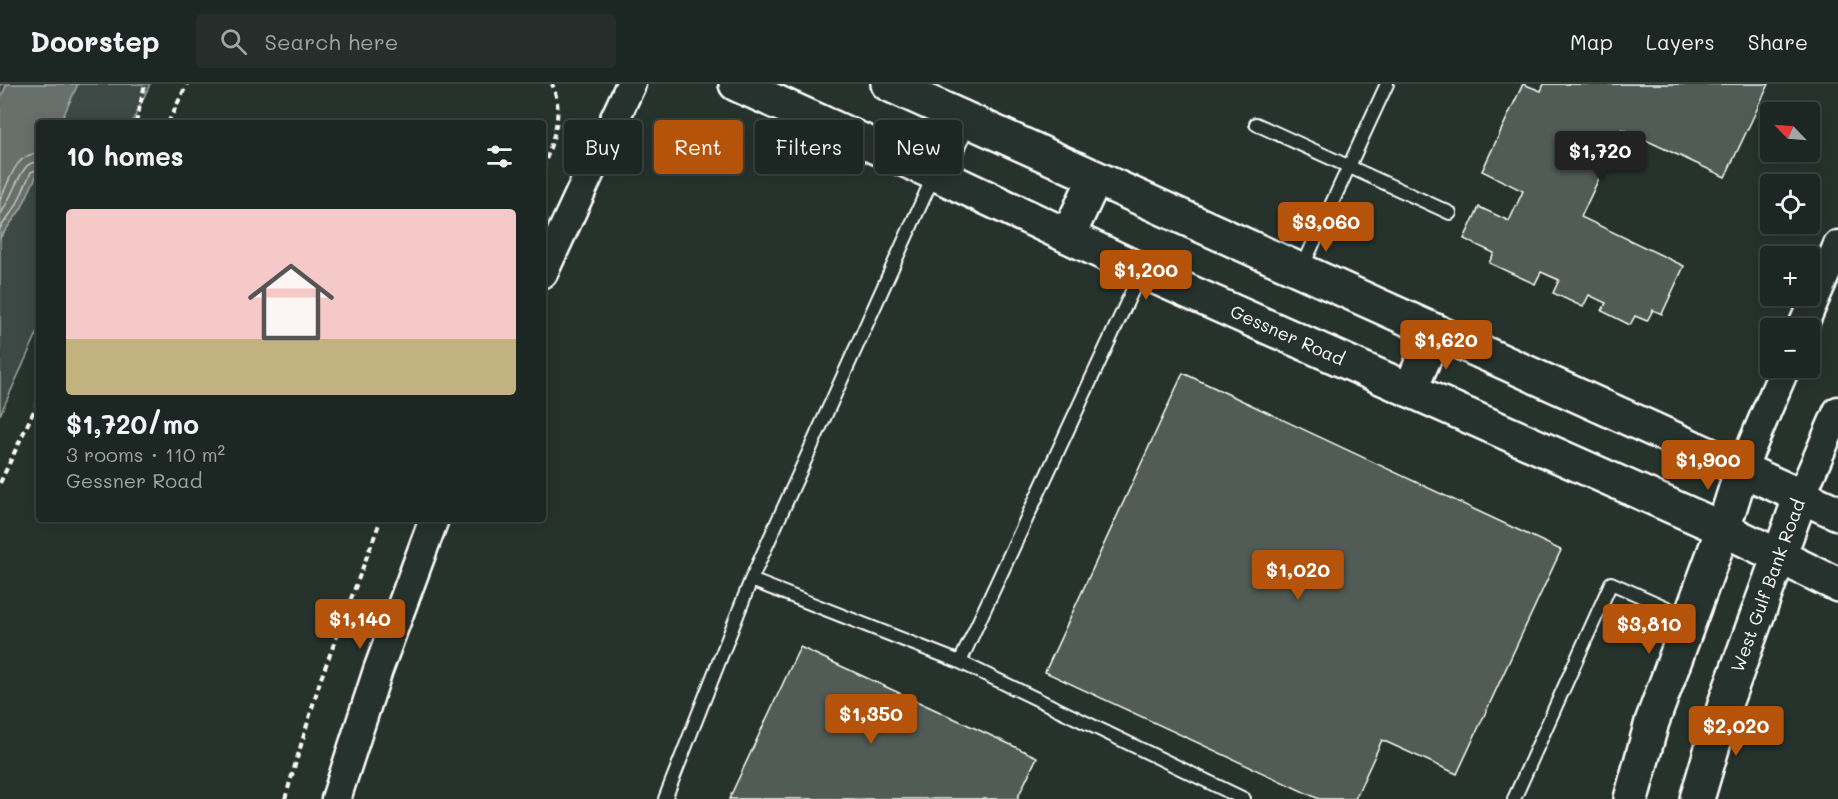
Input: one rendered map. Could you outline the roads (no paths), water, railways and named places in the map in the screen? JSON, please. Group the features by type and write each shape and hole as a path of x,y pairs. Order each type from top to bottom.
{"main road":[{"name":"Gessner Road","path":"736,84 875,146"},
{"path":"888,84 1838,513"},
{"name":"Gessner Road","path":"936,174 1142,271 1723,529 1838,585"},
{"path":"1068,236 1095,178"},
{"path":"1410,390 1436,331"},
{"path":"1631,799 1652,722 1723,529 1742,469"},
{"name":"West Gulf Bank Road","path":"1697,799 1726,701 1801,496"}],"street":[{"path":"546,267 631,84"},
{"path":"1806,318 1838,245"},
{"path":"1742,469 1781,378"},
{"name":"West Gulf Bank Road","path":"1801,496 1838,411"},
{"path":"336,799 378,670 433,522"}],"lane":[{"path":"1301,270 1387,84"},
{"path":"1256,124 1450,213"},
{"path":"665,799 751,580 934,174"},
{"path":"960,662 1142,271"},
{"path":"751,580 960,662 1244,799"},
{"path":"1514,799 1611,583 1690,618"}],"water":[{"path":"7,84 78,84 61,120 36,120 36,176 21,209 0,238 0,99"}]}
